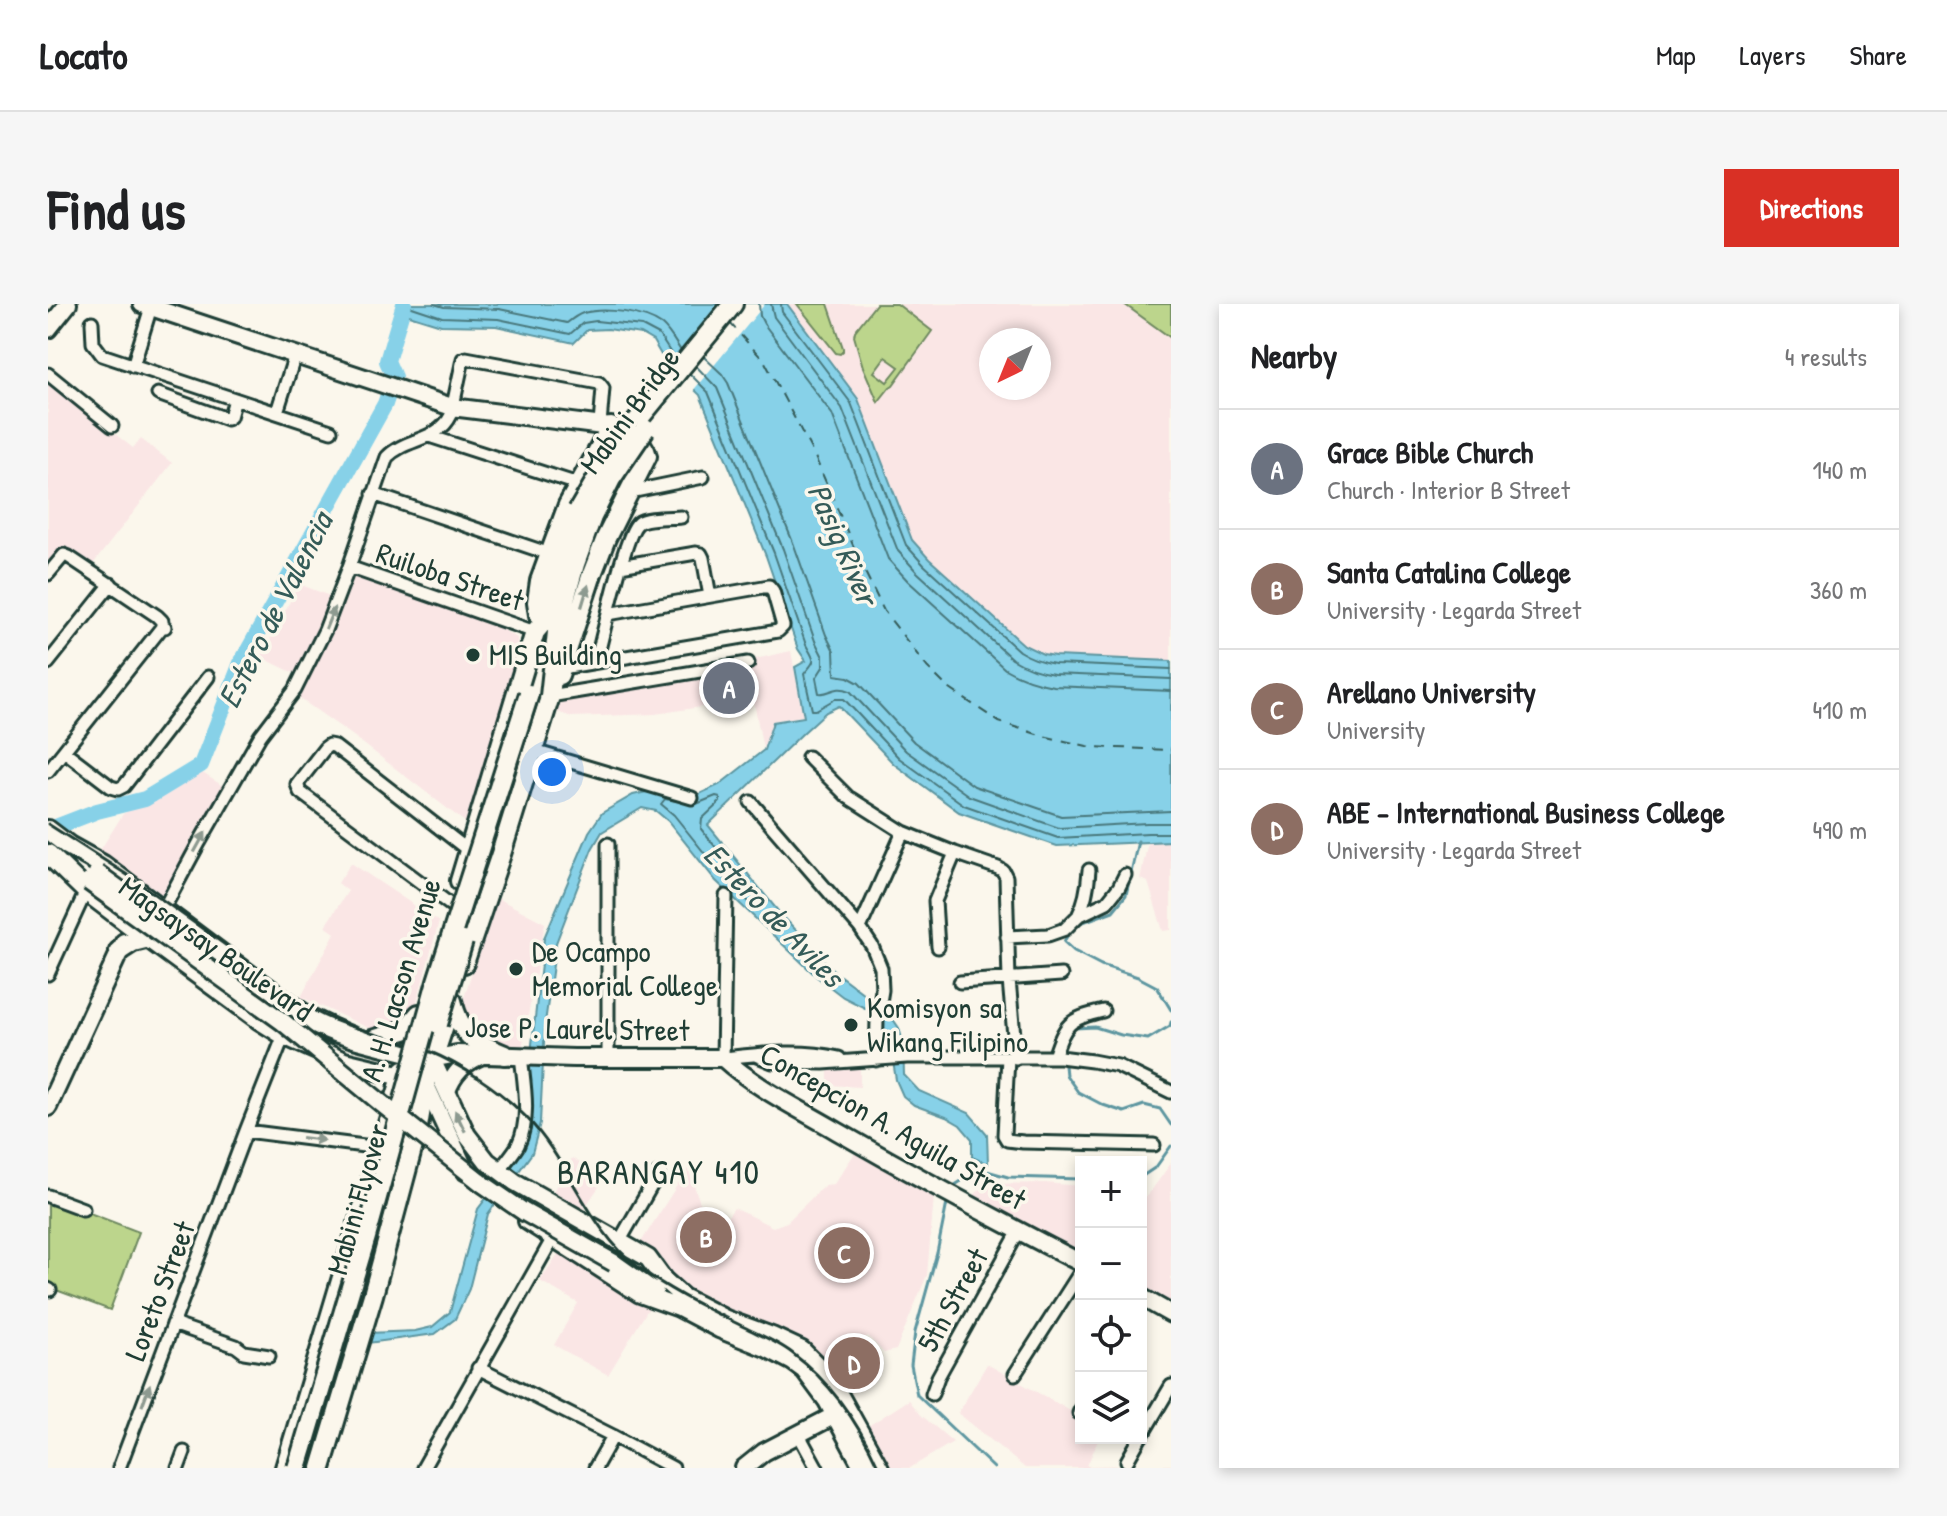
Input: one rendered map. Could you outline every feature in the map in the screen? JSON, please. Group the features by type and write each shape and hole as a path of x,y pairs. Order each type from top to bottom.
{"main road":[{"path":"48,329 68,304"},
{"name":"Mabini Bridge","path":"585,514 609,458 733,304"},
{"name":"Mabini Bridge","path":"585,514 645,429 748,304"},
{"path":"147,306 452,407 606,425 639,441 647,456 596,562 562,668 539,696"},
{"path":"544,627 537,602 540,581 568,505 606,425"},
{"name":"A. H. Lacson Avenue","path":"285,1468 469,851 585,514"},
{"name":"Mabini Flyover","path":"308,1468 451,981 539,696 541,634 544,627"},
{"name":"A. H. Lacson Avenue","path":"321,1468 373,1295 418,1127 432,1059 534,751 539,696"},
{"name":"Mabini Flyover","path":"297,1468 366,1237 437,981 539,696"},
{"name":"Magsaysay Boulevard","path":"49,831 103,865 320,1026 342,1035 432,1059"},
{"name":"Magsaysay Boulevard","path":"69,846 91,882 132,926 260,1020 284,1035 344,1062 402,1074 425,1083"},
{"name":"Magsaysay Boulevard","path":"52,858 91,882"},
{"path":"91,882 288,1013 390,1098 504,1186 617,1253 681,1303"},
{"path":"48,1107 132,926"},
{"path":"119,951 133,942 149,938"},
{"path":"260,1020 270,1021 278,1017 283,1008 279,997"},
{"path":"452,1001 456,1019 472,1039 482,1046 525,1056"},
{"path":"365,1041 405,1030 419,1014"},
{"name":"Jose P. Laurel Street","path":"402,1074 432,1059 457,1054 723,1058"},
{"path":"447,1091 460,1069 482,1055"},
{"name":"Concepcion A. Aguila Street","path":"723,1058 742,1075 940,1189 1075,1260"},
{"path":"432,1059 473,1145 503,1173 586,1222 617,1253"},
{"path":"382,1070 396,1095"},
{"path":"425,1083 470,1179 489,1196 640,1294 681,1303 802,1350 822,1370 863,1468"},
{"path":"412,1149 457,1154"},
{"path":"489,1196 503,1173"},
{"path":"367,1194 397,1204"},
{"path":"340,1285 373,1295"},
{"path":"1147,1303 1171,1314"},
{"path":"744,1468 764,1452 842,1412"},
{"path":"842,1412 880,1468"}],"street":[{"path":"133,366 147,306"},
{"path":"92,322 93,343 102,355 331,431"},
{"path":"277,412 295,355"},
{"path":"163,910 253,748 295,690 325,630 387,457 429,436 448,421 461,363 466,358 599,383 603,388 606,425"},
{"path":"48,374 112,426"},
{"path":"176,401 182,382"},
{"path":"205,411 213,392"},
{"path":"158,394 228,419 235,399"},
{"path":"429,436 578,484"},
{"path":"630,492 703,477"},
{"path":"373,494 550,554"},
{"path":"596,661 620,566 637,524 681,517"},
{"path":"620,566 701,554 710,596"},
{"path":"48,574 64,555 69,557 157,616 166,627 48,771"},
{"name":"Ruiloba Street","path":"349,567 544,627"},
{"path":"48,663 111,584"},
{"path":"562,668 782,628 769,586 608,614"},
{"path":"539,696 748,663"},
{"path":"64,751 111,787 118,789 124,786 208,677"},
{"path":"452,906 298,788 297,784 325,748 334,746 469,851"},
{"path":"534,751 692,798"},
{"path":"808,757 848,797 903,832 1003,871 1006,877 1012,1058 1004,1135 1007,1140 1154,1145"},
{"path":"751,802 872,946 881,968 878,1060"},
{"path":"860,928 903,832"},
{"path":"608,844 608,1057"},
{"path":"938,947 935,901 955,853"},
{"path":"1007,937 1056,933 1065,929 1083,906 1089,870"},
{"path":"1078,916 1107,902 1125,875"},
{"path":"48,974 91,882"},
{"path":"723,1058 726,896"},
{"path":"960,982 1061,975"},
{"path":"1057,1057 1067,1026 1080,1016 1103,1011"},
{"name":"Loreto Street","path":"119,1468 284,1035"},
{"name":"Jose P. Laurel Street","path":"723,1058 770,1053 806,1053 847,1060 1057,1057 1118,1066 1171,1092"},
{"path":"503,1173 517,1146 526,1109 525,1056"},
{"path":"246,1131 380,1148"},
{"path":"617,1253 658,1174"},
{"path":"48,1196 83,1209"},
{"name":"5th Street","path":"932,1394 938,1377 1019,1231"},
{"path":"423,1468 553,1238"},
{"path":"1015,1374 1075,1280"},
{"path":"173,1324 236,1346 244,1352 269,1356"},
{"path":"478,1368 673,1468"},
{"path":"1147,1428 1171,1386"},
{"path":"799,1435 817,1468"},
{"path":"595,1468 613,1436"},
{"path":"1127,1461 1137,1444"},
{"path":"178,1468 184,1452"}],"shaded area":[{"path":"787,304 1171,304 1171,661 1055,656 1024,645 912,540 863,410 849,386"},
{"path":"48,382 133,448 141,439 172,463 90,568 65,550 48,567"},
{"path":"355,578 498,627 517,638 518,659 470,826 299,698 308,680 261,657 299,584 340,600 348,579"},
{"path":"791,651 803,716 773,721 763,749 746,661"},
{"path":"703,673 708,706 655,714 572,717 557,712 559,697"},
{"path":"198,770 226,788 165,898 99,852 123,814"},
{"path":"1148,841 1171,841 1171,930 1163,931 1148,882 1140,879"},
{"path":"351,863 439,922 411,1023 373,1030 301,997 335,933 325,926 348,891 338,883"},
{"path":"495,897 545,923 522,1049 492,1047 459,1014"},
{"path":"828,1067 860,1068 860,1087 828,1085"},
{"path":"857,1150 934,1197 927,1275 896,1350 884,1353 868,1336 825,1363 683,1290 638,1247 688,1168 706,1220 720,1227 734,1208 773,1227 787,1222 825,1185 834,1184"},
{"path":"572,1158 605,1178 581,1213 551,1195"},
{"path":"1171,1163 1171,1308 1147,1294 1147,1197"},
{"path":"986,1184 1075,1186 1075,1255 971,1198"},
{"path":"560,1251 650,1306 608,1375 554,1345 578,1303 540,1281"},
{"path":"868,1340 882,1361 840,1388 825,1366"},
{"path":"987,1364 1075,1414 1075,1444 1096,1444 1087,1466 1171,1465 1171,1468 1025,1468 958,1413"},
{"path":"909,1400 921,1415 953,1442 910,1468 889,1468 865,1428"}],"green space":[{"path":"797,304 828,304 843,348 840,354 836,353"},
{"path":"876,304 897,304 932,331 878,402 863,367 855,331","holes":["885,357 899,367 887,382 874,372"]},
{"path":"1124,304 1171,304 1171,338"},
{"path":"48,1197 139,1232 110,1310 48,1287"}],"water":[{"path":"399,304 787,304 858,399 912,540 929,559 1024,645 1043,654 1171,661 1171,841 1057,846 959,812 894,764 839,706 826,712 708,825 778,911 835,972 888,1012 899,1028 903,1042 904,1075 919,1091 969,1113 987,1134 988,1164 972,1157 972,1139 960,1125 914,1105 903,1096 896,1080 889,1036 875,1013 843,997 817,977 716,881 668,821 656,811 642,808 602,832 592,849 556,943 545,1023 540,1123 532,1153 488,1214 469,1289 455,1319 435,1334 366,1341 368,1333 432,1327 450,1312 478,1209 519,1155 531,1118 529,1071 544,938 589,832 602,813 633,795 651,791 693,797 719,785 764,750 773,722 804,717 795,667 806,661 798,649 766,556 700,395 664,360 653,341 641,334 608,329 587,330 574,343 496,326 441,325 396,311"}],"pier":[{"path":"720,304 765,304 692,392 667,368"}],"waterway":[{"name":"Estero de Valencia","path":"48,830 97,811 145,799 201,765 241,663 385,404 394,377 387,361 404,304"},
{"path":"1075,925 1113,911 1126,895 1138,841"},
{"path":"1070,930 1064,942 1074,951 1157,987 1171,1010"},
{"path":"1171,1022 1170,1026 1148,1039 1095,1027 1075,1028 1063,1046 1066,1075 1078,1092 1124,1112 1144,1105 1160,1109 1171,1125"},
{"path":"1147,1173 1156,1167 1171,1146"},
{"path":"952,1187 980,1169 1008,1177 1075,1179"},
{"path":"948,1198 937,1253 915,1332 911,1365 917,1395 994,1468"}],"ferry route":[{"path":"729,322 765,362 815,457 884,611 927,667 947,687 999,722 1043,736 1091,747 1171,750"}],"railway":[{"path":"48,824 129,876 312,1007 358,1028 440,1056 492,1087 541,1135 592,1215 621,1251 663,1284 775,1342 806,1364 843,1405 879,1468"}],"place":[{"name":"MIS Building","path":"473,655"},
{"name":"Grace Bible Church","path":"729,688"},
{"name":"De Ocampo Memorial College","path":"516,969"},
{"name":"Komisyon sa Wikang Filipino","path":"851,1025"},
{"name":"Santa Catalina College","path":"706,1237"},
{"name":"Arellano University","path":"844,1253"},
{"name":"ABE - International Business College","path":"854,1363"}],"district":[{"name":"BARANGAY 410","path":"659,1172"}],"water label":[{"name":"Pasig River","path":"843,544"},
{"name":"Estero de Aviles","path":"774,915"}]}
